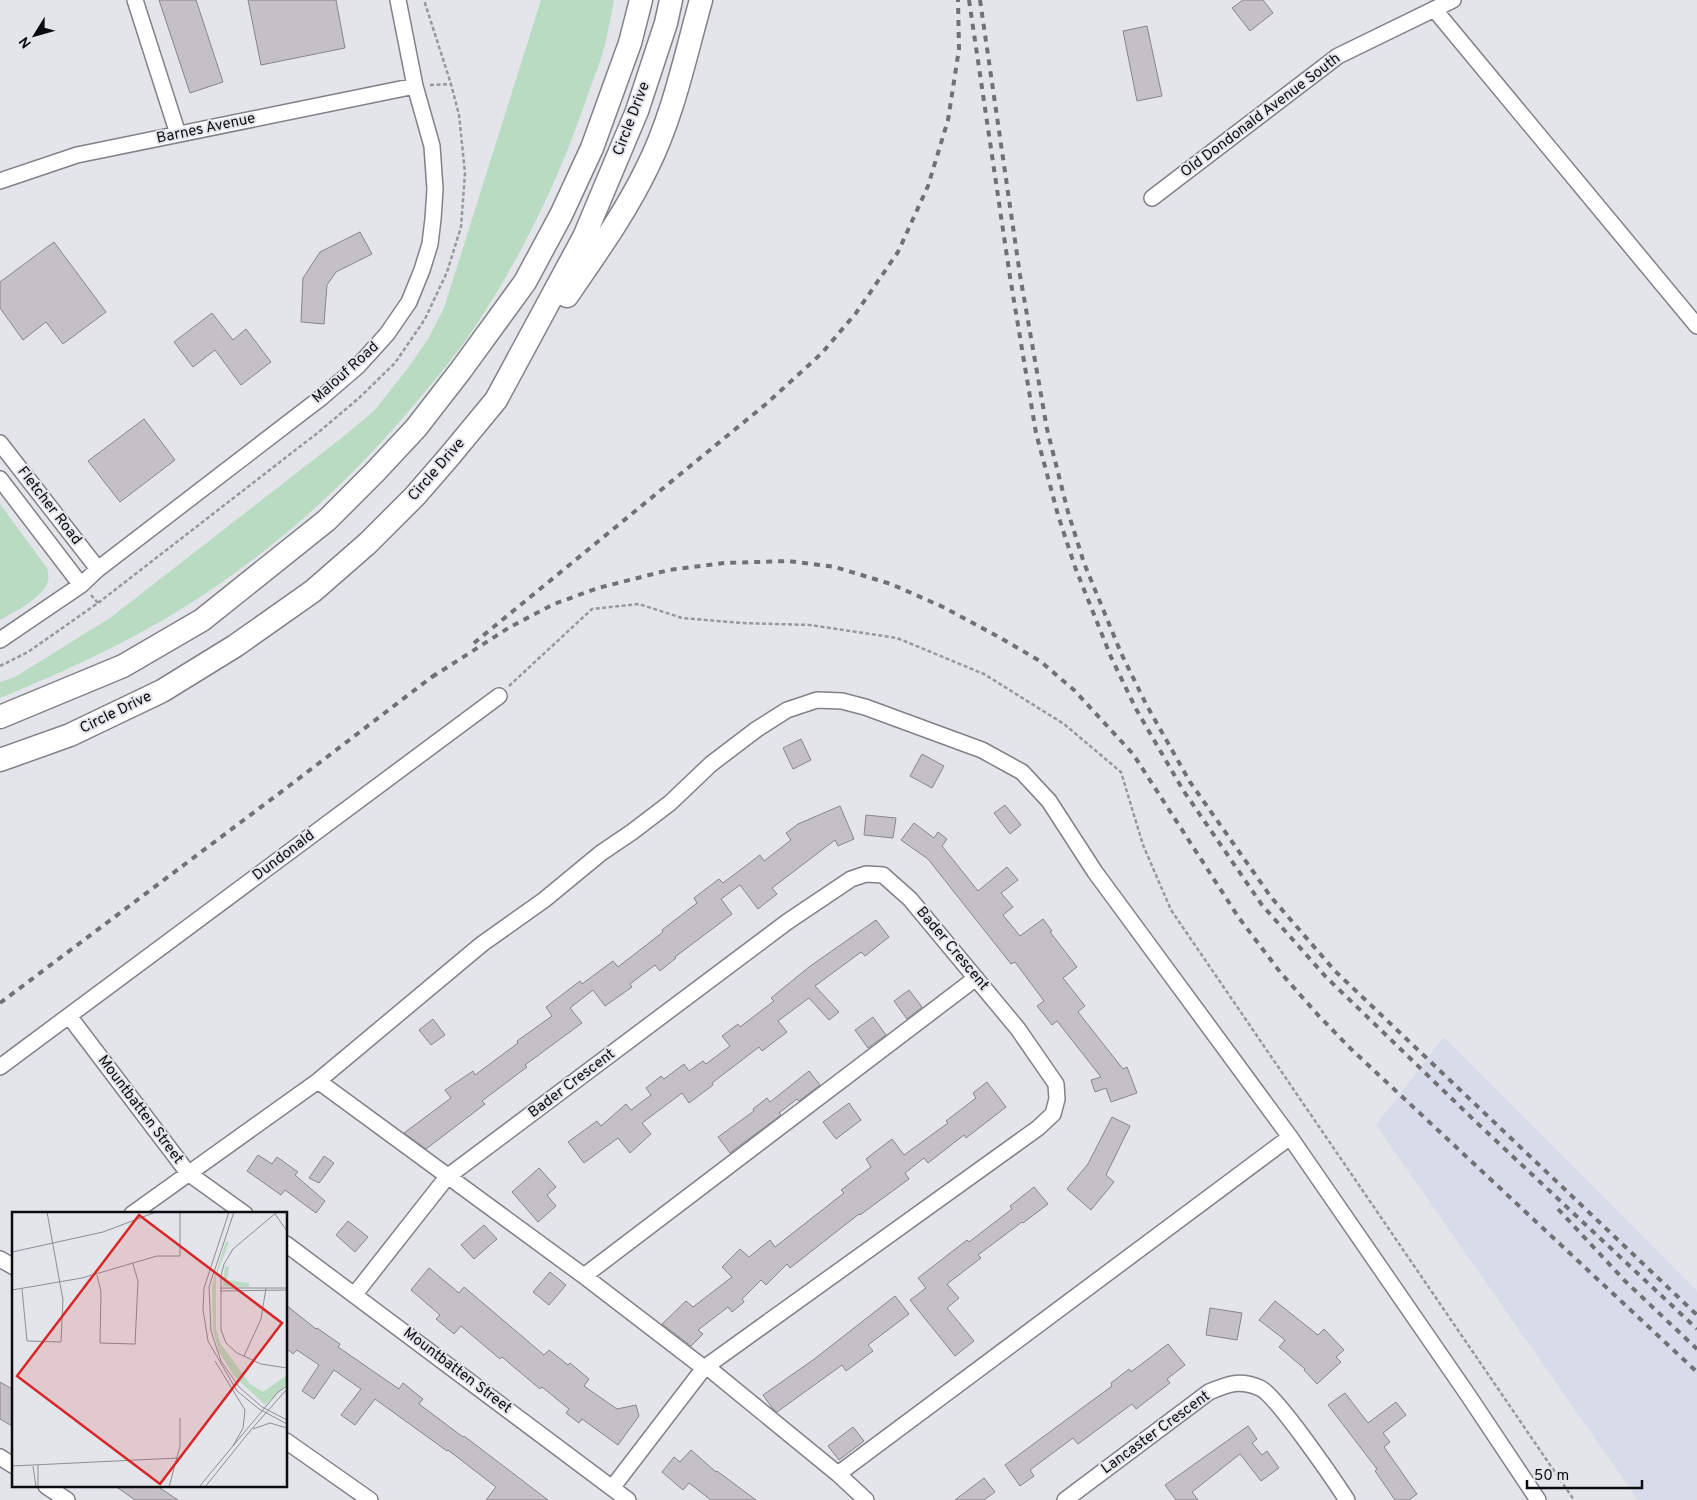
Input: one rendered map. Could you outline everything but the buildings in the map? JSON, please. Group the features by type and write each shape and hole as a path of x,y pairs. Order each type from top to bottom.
{"highway":[{"name":"Circle Drive","path":"0,717 123,666 202,620 327,520 374,474 416,428 525,282 561,215 592,148 630,43 641,0"},
{"name":"Circle Drive","path":"0,760 70,736 162,690 235,646 313,591 368,542 415,496 496,400 584,237 637,111 666,24 671,0"},
{"path":"496,400 613,228 646,170 670,114 701,0"}],"street":[{"path":"135,0 178,134"},
{"name":"Malouf Road","path":"0,640 81,584 322,397 358,366 388,334 409,302 430,244 435,188 432,146 415,86 398,0"},
{"name":"Old Dondonald Avenue South","path":"1152,198 1338,56 1453,0"},
{"path":"1434,9 1697,326"},
{"name":"Barnes Avenue","path":"0,181 78,155 415,86"},
{"name":"Fletcher Road","path":"0,443 98,569"},
{"name":"Fletcher Road","path":"0,479 81,584"},
{"name":"Dundonald","path":"0,1067 499,696"},
{"path":"135,1212 318,1081 482,944 544,900 600,853 632,832 670,803 712,764 757,729 787,710 817,700 842,700 982,750 1022,772 1049,801 1095,872 1290,1137 1468,1394 1538,1500"},
{"name":"Bader Crescent","path":"355,1294 447,1177 788,922 851,879 866,874 883,875 910,899 1018,1029 1056,1084 1057,1099 1053,1114 1038,1128 705,1367 612,1488"},
{"path":"584,1276 976,978"},
{"name":"Mountbatten Street","path":"69,1016 188,1173 242,1212"},
{"path":"318,1081 705,1367 838,1474 866,1500"},
{"path":"838,1474 1290,1137"},
{"name":"Mountbatten Street","path":"288,1245 628,1500"},
{"path":"0,1258 12,1266"},
{"name":"Lancaster Crescent","path":"1065,1500 1209,1392 1230,1383 1246,1383 1262,1389 1277,1403 1340,1497"},
{"path":"288,1442 370,1500"},
{"path":"0,1457 12,1465"},
{"path":"49,1488 67,1500"}],"path":[{"path":"0,666 28,652 98,603 320,431 395,363 425,319 447,272 461,227 465,174 459,115 424,0"},
{"path":"415,86 451,84"},
{"path":"499,696 592,609 639,604 682,618 742,623 810,625 897,638 984,674 1064,724 1120,772 1143,845 1171,910 1574,1500"}],"shaded area":[{"path":"1444,1037 1697,1291 1697,1500 1638,1500 1376,1125"}],"green space":[{"path":"541,0 614,0 601,59 566,154 540,213 510,270 476,325 449,363 354,471 307,515 258,556 177,612 120,644 0,698 0,682 15,677 110,618 339,440 374,411 408,368 428,339 444,308"},
{"path":"0,504 47,568 48,580 46,586 35,598 0,620"}],"railway":[{"path":"474,643 766,404 822,353 856,313 898,252 928,186 948,120 959,49 958,0"},
{"path":"969,0 1010,277 1036,433 1058,515 1075,567 1111,657 1136,709 1183,790 1262,905 1326,977 1476,1122 1697,1329"},
{"path":"980,0 1020,275 1047,429 1068,512 1084,563 1121,653 1146,704 1190,782 1271,897 1335,971 1697,1315"},
{"path":"432,677 510,627 554,604 598,588 669,570 724,563 789,561 835,567 891,584 943,607 997,636 1040,661 1074,690 1133,754 1239,918 1280,972 1318,1015 1351,1049 1697,1372"},
{"path":"0,1003 437,673"},
{"path":"1558,1209 1625,1281 1697,1349"}]}
